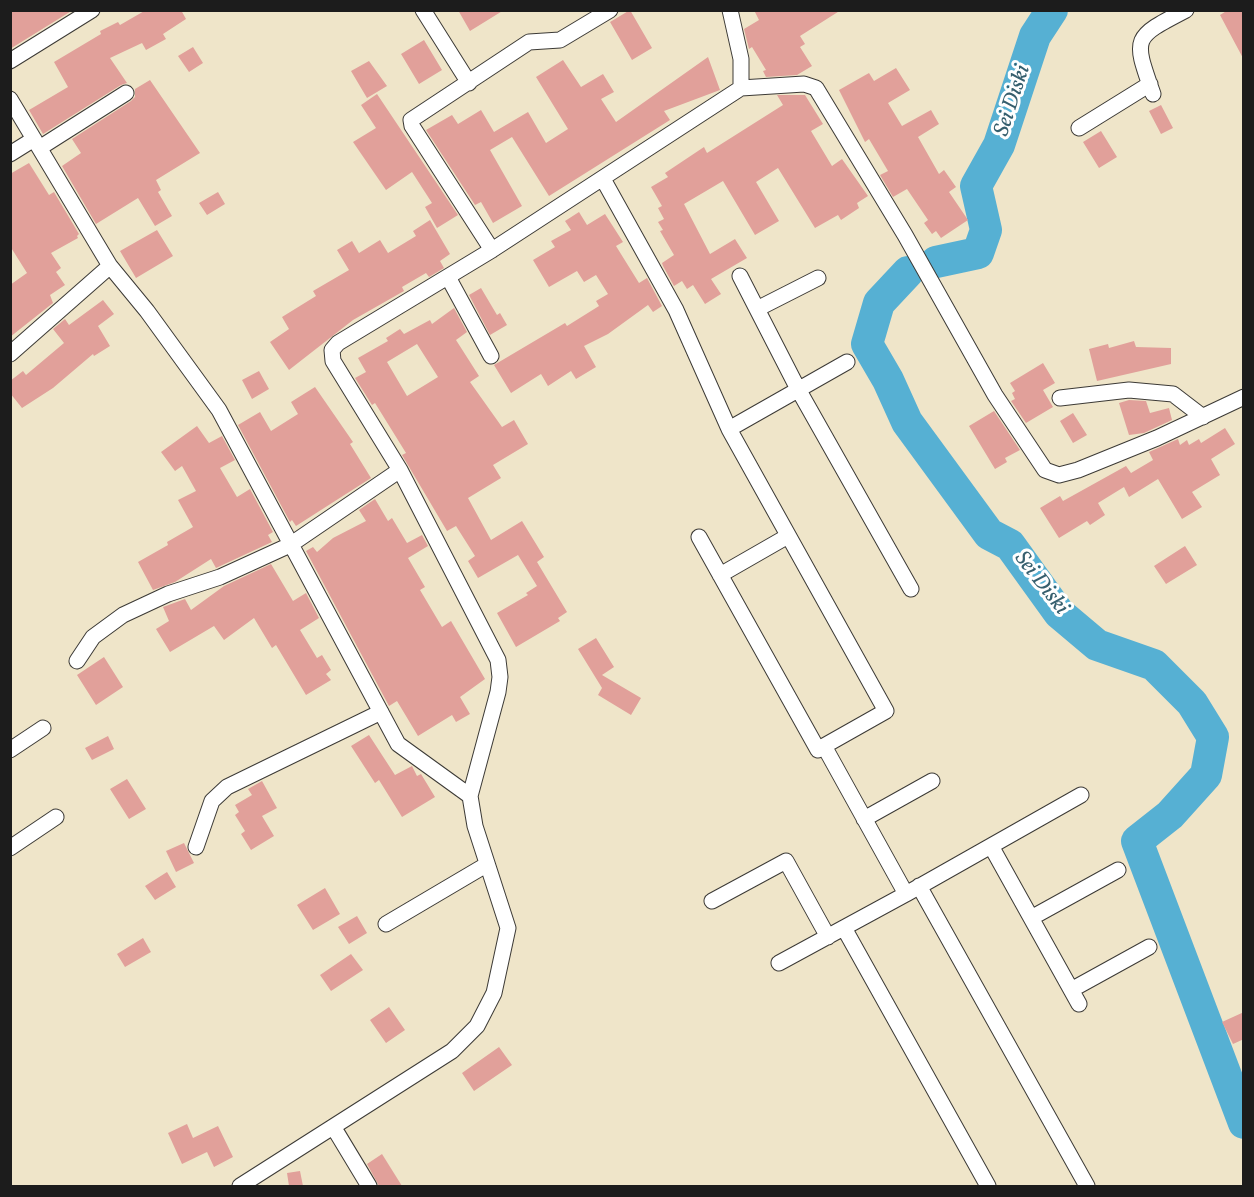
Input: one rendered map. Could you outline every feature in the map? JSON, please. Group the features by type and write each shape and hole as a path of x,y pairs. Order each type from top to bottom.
{"street":[{"path":"10,61 92,10"},
{"path":"423,10 469,83"},
{"path":"492,250 412,126 411,120 529,42 560,40 610,10"},
{"path":"730,10 741,59 741,88"},
{"path":"1079,128 1151,89 1139,43 1143,36 1186,10"},
{"path":"240,1186 452,1051 477,1026 494,993 508,927 486,865 475,826 470,796 498,692 500,678 498,660 400,470 333,362 332,350 338,343 492,250 741,88 804,84 816,88 905,235 995,395 1046,470 1059,475 1078,470 1203,417 1244,397"},
{"path":"10,154 38,143 126,93"},
{"path":"10,99 110,266 147,311 219,410 398,744 470,796"},
{"path":"603,179 676,310 729,429 886,711 818,750 699,537"},
{"path":"10,354 110,266"},
{"path":"740,276 798,389 911,589"},
{"path":"448,277 491,356"},
{"path":"757,309 818,278"},
{"path":"729,429 847,362"},
{"path":"1060,398 1130,390 1173,394 1203,417"},
{"path":"77,661 93,637 123,615 168,594 220,577 290,545 400,470"},
{"path":"720,575 789,536"},
{"path":"196,847 212,801 227,787 381,712"},
{"path":"10,750 43,728"},
{"path":"824,746 864,819 913,890 1087,1186"},
{"path":"864,819 932,781"},
{"path":"779,963 1081,795"},
{"path":"10,848 56,817"},
{"path":"991,846 1079,1004"},
{"path":"712,901 786,861 828,937"},
{"path":"386,924 486,865"},
{"path":"1031,918 1118,870"},
{"path":"844,928 988,1186"},
{"path":"1071,990 1149,947"},
{"path":"334,1128 369,1186"}],"building":[{"path":"10,10 73,10 10,49"},
{"path":"146,10 181,10 186,19 163,34 166,39 146,50 142,43 110,58 127,83 43,134 29,110 68,87 54,62 101,34 100,31 118,22 120,25"},
{"path":"458,10 504,10 470,31"},
{"path":"630,10 652,48 632,60 610,22"},
{"path":"754,10 841,10 800,36 805,44 800,47 812,66 797,75 766,77 763,71 766,70 752,47 749,49 744,29 759,20"},
{"path":"1228,10 1244,10 1244,60 1220,15"},
{"path":"424,40 442,70 419,84 401,54"},
{"path":"193,47 203,63 189,72 178,56"},
{"path":"708,57 720,90 664,111 670,120 549,196 512,137 490,150 522,206 493,223 481,202 475,205 426,130 452,115 458,124 481,110 494,132 528,112 546,143 568,129 536,77 563,60 581,87 603,74 614,92 601,99 616,122"},
{"path":"369,61 387,86 367,98 351,71"},
{"path":"896,68 910,90 888,103 902,126 931,110 939,124 918,137 939,174 944,170 956,187 949,192 968,220 941,238 936,231 932,234 924,223 928,220 907,189 893,197 880,175 888,171 869,139 865,142 839,90 869,73 874,81"},
{"path":"150,80 200,153 156,180 161,190 158,192 172,216 155,226 138,198 96,224 62,166 81,153 72,139 131,101 135,97 135,89"},
{"path":"377,94 458,215 437,228 425,207 432,203 412,172 386,190 353,142 376,128 361,105"},
{"path":"777,95 805,95 823,124 811,131 832,166 842,159 868,196 857,203 859,208 841,220 838,215 815,228 778,168 756,182 779,221 755,235 723,181 684,204 710,254 735,239 747,258 711,279 721,294 705,304 693,285 687,289 682,281 674,286 663,266 662,263 674,255 660,231 663,230 658,222 664,219 658,208 662,206 651,187 668,177 665,173 704,147 707,153 783,105"},
{"path":"1161,105 1173,128 1161,134 1149,111"},
{"path":"1101,131 1117,157 1099,168 1083,142"},
{"path":"29,163 49,195 54,192 79,234 78,238 51,253 61,268 56,272 65,285 50,295 53,303 10,337 10,285 27,273 10,246 10,174"},
{"path":"218,192 225,204 207,215 199,203"},
{"path":"579,212 587,225 605,214 623,242 616,246 639,283 647,278 662,306 653,312 648,305 608,334 584,346 596,367 576,379 571,371 548,386 541,374 511,393 494,365 565,323 567,326 599,306 596,301 608,294 596,275 584,282 577,271 549,287 533,260 555,247 551,241 571,230 565,221"},
{"path":"430,220 450,254 440,261 444,268 429,277 426,273 402,287 404,291 353,320 289,370 270,342 289,329 282,317 316,296 313,291 349,270 337,250 352,241 359,253 380,240 388,253 416,236 413,231"},
{"path":"157,230 173,256 136,278 120,251"},
{"path":"481,288 497,315 500,313 507,325 490,335 469,295"},
{"path":"103,300 114,314 98,326 110,346 94,356 93,354 53,388 22,408 10,393 10,381 23,371 26,375 64,343 53,329 65,319 69,325"},
{"path":"454,308 467,332 456,340 479,376 470,382 502,427 514,420 528,444 493,465 501,478 468,498 491,540 522,521 544,557 537,562 567,612 558,618 560,621 516,647 497,613 528,595 526,593 537,586 518,555 478,578 468,561 475,556 456,526 447,531 402,455 406,453 375,403 372,405 355,378 366,372 358,358 388,341 386,338 400,329 404,334 430,320 432,324","holes":["417,344 438,377 407,396 387,362"]},
{"path":"1134,341 1136,347 1171,348 1171,364 1097,381 1089,349 1108,344 1109,348"},
{"path":"1043,363 1055,383 1043,390 1053,407 1026,423 1011,401 1015,399 1012,393 1015,391 1010,383"},
{"path":"259,371 269,389 252,399 242,380"},
{"path":"315,387 353,442 350,444 371,478 296,526 292,520 290,522 238,425 260,412 271,431 298,414 291,402"},
{"path":"1129,400 1146,401 1150,413 1169,408 1172,420 1144,433 1129,435 1119,403"},
{"path":"994,411 1020,450 1005,458 1007,462 995,469 969,426"},
{"path":"1073,413 1087,435 1073,443 1060,421"},
{"path":"197,426 209,443 222,436 235,460 220,468 237,497 250,489 273,532 268,535 272,542 216,568 211,559 175,582 153,590 138,562 193,527 178,500 196,491 182,466 175,471 161,452"},
{"path":"1225,428 1235,444 1211,459 1220,475 1192,492 1202,507 1182,519 1158,479 1129,497 1124,487 1098,503 1105,515 1090,525 1087,521 1059,538 1040,508 1060,496 1063,501 1126,466 1131,473 1153,460 1149,452 1178,439 1180,445 1187,440 1189,445 1199,439 1201,443"},
{"path":"375,499 388,521 392,518 407,543 422,535 428,546 408,558 425,587 420,590 442,627 451,621 485,679 460,697 470,714 456,722 452,715 418,736 397,701 389,706 306,551 313,547 317,552 333,538 366,521 359,510"},
{"path":"1185,546 1197,565 1166,584 1154,566"},
{"path":"271,564 293,601 306,593 319,618 300,630 317,658 322,655 331,670 326,674 331,680 306,695 276,645 272,648 254,618 224,640 214,626 170,652 156,629 169,621 163,607 185,599 191,610 224,586"},
{"path":"596,638 614,667 602,675 641,698 631,715 598,695 602,688 578,649"},
{"path":"104,657 123,687 96,705 77,675"},
{"path":"369,735 395,775 412,766 417,776 421,774 435,797 402,817 379,780 375,783 351,746"},
{"path":"108,736 114,749 92,760 85,748"},
{"path":"127,779 146,809 129,819 110,789"},
{"path":"262,781 277,808 262,816 274,836 251,850 241,834 245,831 235,815 239,812 235,805 252,795 248,789"},
{"path":"184,843 194,863 176,872 166,851"},
{"path":"167,872 176,887 155,900 145,886"},
{"path":"325,888 340,914 313,930 297,905"},
{"path":"357,916 367,933 349,944 338,927"},
{"path":"143,938 151,952 125,967 117,954"},
{"path":"351,954 363,970 331,991 320,975"},
{"path":"389,1007 405,1030 386,1043 370,1020"},
{"path":"1244,1012 1244,1039 1233,1044 1222,1022"},
{"path":"499,1047 512,1065 474,1091 462,1073"},
{"path":"187,1124 193,1138 218,1126 233,1157 214,1167 207,1152 182,1164 168,1133"},
{"path":"382,1154 402,1186 379,1186 367,1164"},
{"path":"300,1171 303,1186 289,1186 287,1173"}],"waterway":[{"name":"Sei Diski","path":"936,262 978,253 986,230 976,186 999,145 1035,36 1052,10"},
{"name":"Sei Diski","path":"908,272 879,303 867,344 888,380 907,422 989,534 1010,545 1059,613 1097,645 1154,665 1192,703 1213,737 1206,775 1170,815 1137,841 1244,1123"}]}
